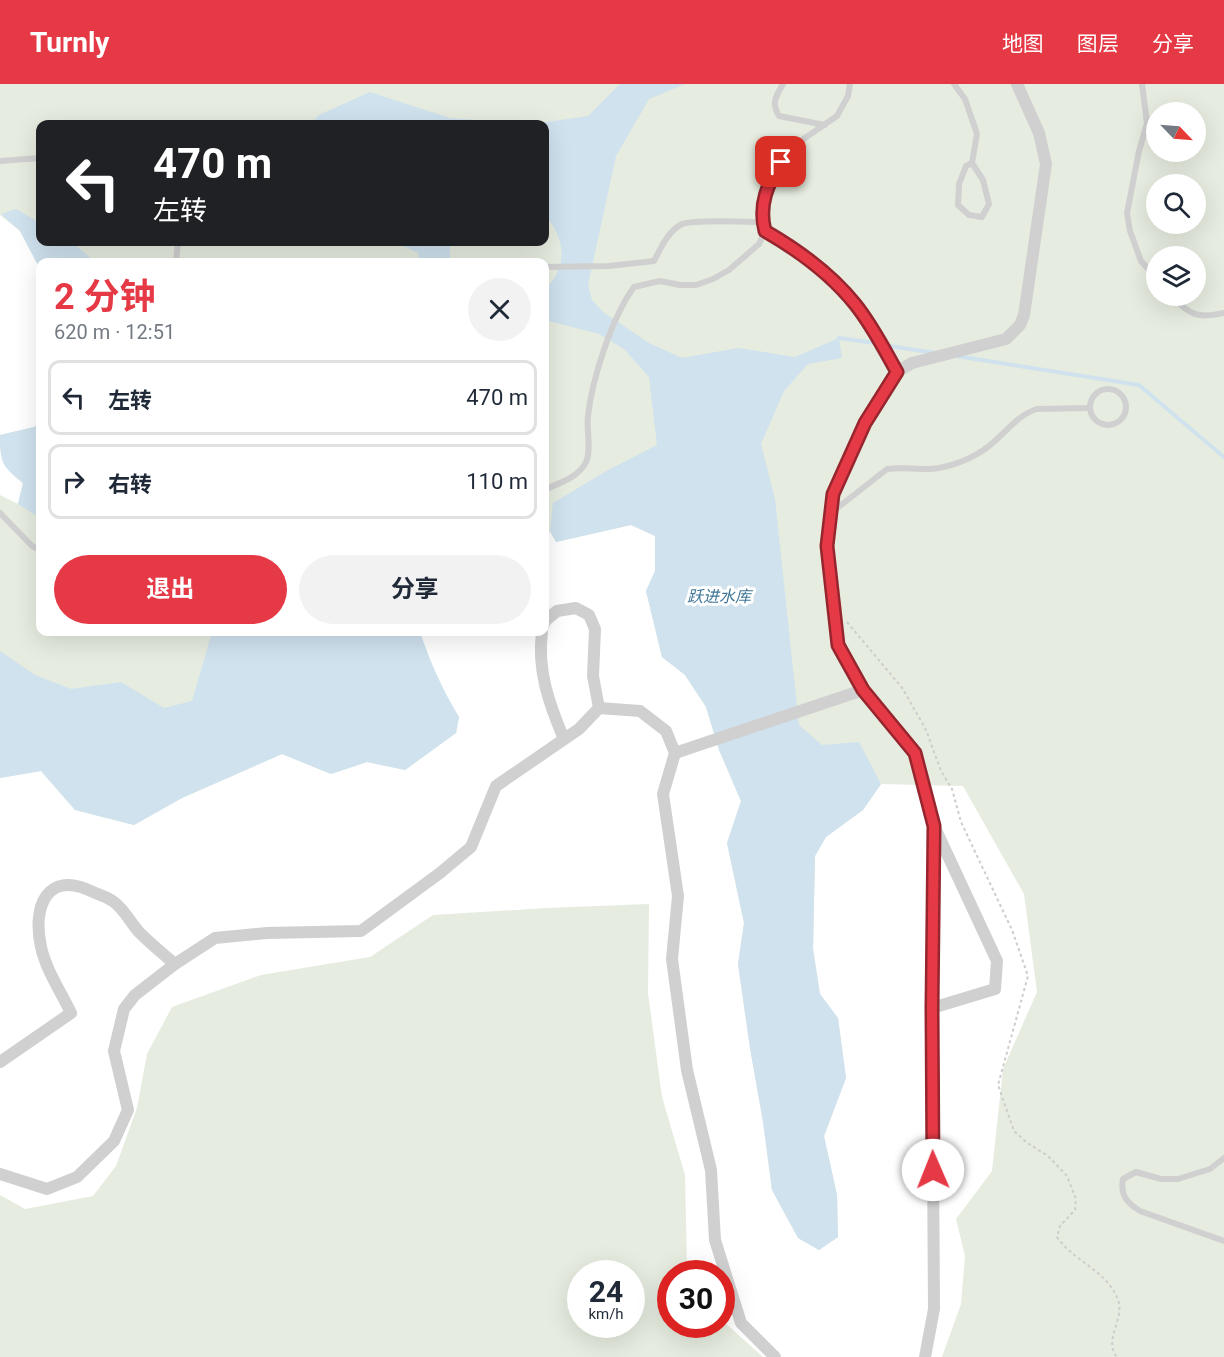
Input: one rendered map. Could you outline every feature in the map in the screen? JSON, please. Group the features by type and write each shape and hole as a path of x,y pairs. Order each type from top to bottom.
{"street":[{"path":"932,1008 995,989 997,961 934,826 915,753 863,690 838,645 827,546 833,494 865,423 897,372 912,363 994,344 1005,339 1020,325 1024,315 1046,164 1039,132 1017,84"},
{"path":"549,618 557,611 576,608 589,615 595,628 593,676 599,708"},
{"path":"542,636 541,670 548,700 564,739"},
{"path":"675,753 863,690"},
{"path":"0,1174 47,1190 76,1177 114,1141 128,1110 114,1051 124,1009 135,995 175,964 215,938 267,933 361,931 440,873 471,847 496,786 579,729 599,708"},
{"path":"599,708 640,711 666,731 675,753 663,794 678,896 672,958 687,1070 711,1170 715,1240 741,1323 775,1357"},
{"path":"925,1357 934,1309 932,1008 934,826"},
{"path":"0,1062 71,1013 45,961 41,946 39,921 43,901 54,887 66,884 84,887 113,901 140,933 175,964"}],"lane":[{"path":"783,84 774,100 774,108 779,116 825,125"},
{"path":"549,488 575,476 586,462 587,417 600,361 626,298 634,287 652,281 696,285 729,270 759,244 765,231 762,205 769,183 781,162 799,142 837,116 848,96 850,84"},
{"path":"954,84 965,99 977,134 972,163 983,180 988,204 982,217 969,215 958,205 959,184 966,166 972,163"},
{"path":"1142,84 1147,123 1139,152 1128,213 1130,231 1141,261 1146,267"},
{"path":"0,161 36,158"},
{"path":"549,267 609,266 654,261 665,239 683,224 763,222"},
{"path":"765,231 787,244 855,303 879,338 897,372"},
{"path":"1181,306 1197,316 1224,313"},
{"path":"1108,389 1123,397 1126,409 1121,420 1110,425 1099,423 1091,414 1090,408 1093,397 1108,389"},
{"path":"831,513 887,469 938,468 982,451 1030,411 1090,408"},
{"path":"0,513 36,548"},
{"path":"1224,1158 1210,1169 1178,1179 1161,1179 1137,1172 1124,1179 1122,1190 1131,1206 1140,1211 1224,1241"}],"path":[{"path":"834,606 903,689 926,730 941,771 952,789 961,822 1012,930 1028,976 998,1085 1014,1131 1048,1156 1067,1176 1076,1199 1075,1210 1060,1226 1057,1237 1074,1255 1106,1278 1119,1301 1117,1322 1111,1342 1112,1351 1116,1357"}],"shaded area":[{"path":"0,84 1224,84 1224,1357 942,1357 961,1304 965,1256 956,1219 992,1171 1003,1069 1037,992 1024,894 963,786 881,784 863,810 826,837 815,856 813,949 820,994 838,1018 846,1078 824,1136 837,1195 838,1237 819,1250 798,1238 772,1190 738,964 744,923 727,843 741,801 719,750 706,707 685,675 662,657 646,591 655,571 655,536 631,525 556,542 549,532 549,258 36,258 36,261 20,231 0,215"},
{"path":"36,426 36,636 421,636 437,675 459,717 456,733 405,770 367,762 331,774 282,754 182,798 134,825 75,810 41,771 0,778 0,495 18,504 23,483 11,473 4,463 0,435"},
{"path":"649,904 648,993 662,1097 685,1175 687,1260 657,1260 657,1338 735,1338 735,1332 763,1357 0,1357 0,1195 25,1209 93,1196 116,1166 137,1108 147,1054 172,1007 261,975 370,957 433,915"}],"water":[{"name":"跃进水库","path":"620,84 685,84 649,99 616,156 588,285 592,300 603,312 649,343 682,358 738,348 795,357 839,338 842,358 808,364 784,391 761,444 775,499 799,725 822,745 859,742 881,784 863,810 826,837 815,856 813,949 820,994 838,1018 846,1078 824,1136 837,1195 838,1237 819,1250 798,1238 772,1190 738,964 744,923 727,843 741,801 719,750 706,707 685,675 662,657 646,591 655,571 655,536 631,525 556,542 550,531 553,503 608,470 657,445 649,377 624,349 599,334 549,321 549,284 558,271 562,252 557,233 549,220 549,122 588,116"},
{"path":"370,92 450,118 477,120 314,120 319,115"},
{"path":"16,209 36,221 36,246 77,246 90,258 36,258 36,261 20,231 1,214"},
{"path":"403,246 450,246 450,258 419,258 418,253"},
{"path":"36,426 36,515 18,504 23,483 6,468 2,458 0,435"},
{"path":"211,636 421,636 437,675 459,717 456,733 405,770 367,762 331,774 282,754 182,798 134,825 75,810 41,771 0,778 0,651 35,675 71,689 121,682 164,708 192,701"}],"waterway":[{"path":"839,338 875,343"},
{"path":"890,346 935,353"},
{"path":"956,356 1139,385 1224,457"}],"route":[{"path":"781,162 769,183 762,205 765,231 787,244 822,272 855,303 879,338 897,372 865,423 833,494 827,546 838,645 863,690 915,753 934,826 933,1170"}]}
